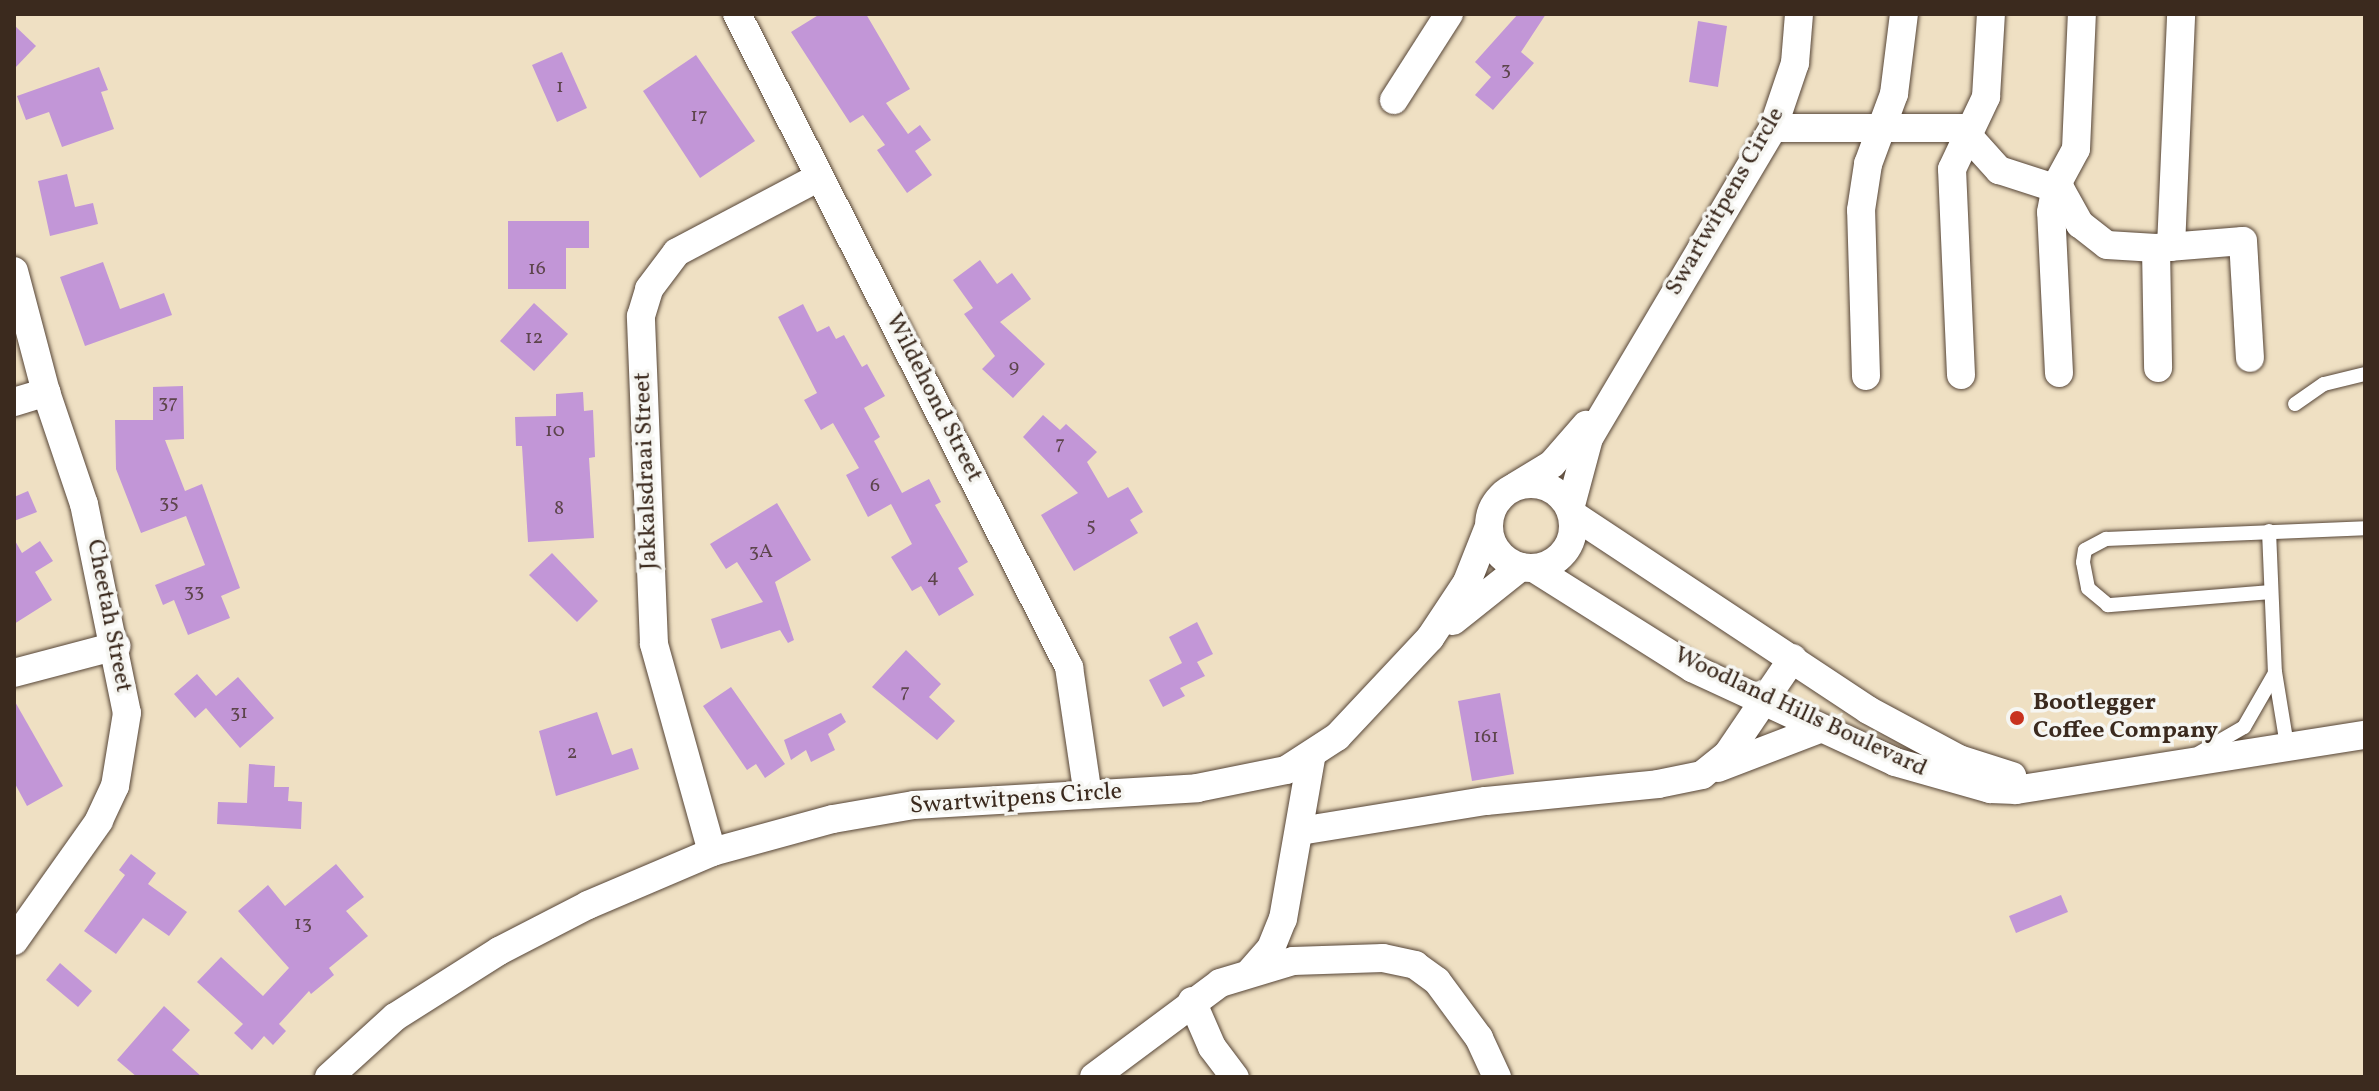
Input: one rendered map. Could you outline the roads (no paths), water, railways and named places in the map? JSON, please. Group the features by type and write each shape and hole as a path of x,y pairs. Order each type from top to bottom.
{"street":[{"name":"Wildehond Street","path":"737,14 1069,667 1088,795"},
{"path":"1394,100 1449,14"},
{"name":"Swartwitpens Circle","path":"1571,512 1589,438 1773,128 1795,63 1799,14"},
{"path":"1866,376 1861,210 1868,164 1894,94 1904,14"},
{"path":"1961,375 1952,169 1986,97 1991,14"},
{"path":"2059,373 2051,212 2056,186 2076,149 2082,14"},
{"path":"2158,368 2181,14"},
{"path":"1773,128 1961,128 1999,170 2056,186 2092,237 2121,249 2243,241 2250,358"},
{"name":"Jakkalsdraai Street","path":"712,852 654,644 641,316 649,289 677,252 819,177"},
{"name":"Cheetah Street","path":"14,271 46,392 84,504 116,646 127,713 115,786 80,851 14,941"},
{"name":"Swartwitpens Circle","path":"1516,486 1552,464 1621,380"},
{"path":"14,402 46,392"},
{"path":"1516,486 1553,490 1571,512 1569,546 1555,561 1528,568 1498,554 1488,529 1495,503 1516,486"},
{"name":"Woodland Hills Boulevard","path":"1571,512 1868,710 1959,759 2048,784"},
{"name":"Swartwitpens Circle","path":"329,1077 395,1017 499,951 602,898 712,852 833,819 914,805 1231,785 1311,758 1362,713 1430,638 1471,574 1488,529"},
{"name":"Swartwitpens Circle","path":"1430,638 1528,568"},
{"name":"Woodland Hills Boulevard","path":"1528,568 1648,642 1765,702 1949,780 2016,790 2365,735"},
{"path":"14,673 116,646"},
{"path":"1702,775 1727,755 1793,658"},
{"path":"1300,831 1486,801 1658,784 1702,775 1822,728"},
{"path":"1251,971 1271,948 1283,919 1311,758"},
{"path":"1094,1077 1192,1001 1251,971 1342,958 1383,958 1415,965 1458,1005 1497,1077"},
{"path":"1192,1001 1212,1047 1235,1077"}],"lane":[{"path":"2295,404 2324,384 2365,374"},
{"path":"2271,592 2108,605 2088,588 2083,562 2085,550 2106,539 2365,528"},
{"path":"2269,531 2275,672 2287,745"},
{"path":"2174,764 2244,727 2275,672"}],"place":[{"name":"Bootlegger Coffee Company","path":"2017,718"}]}
